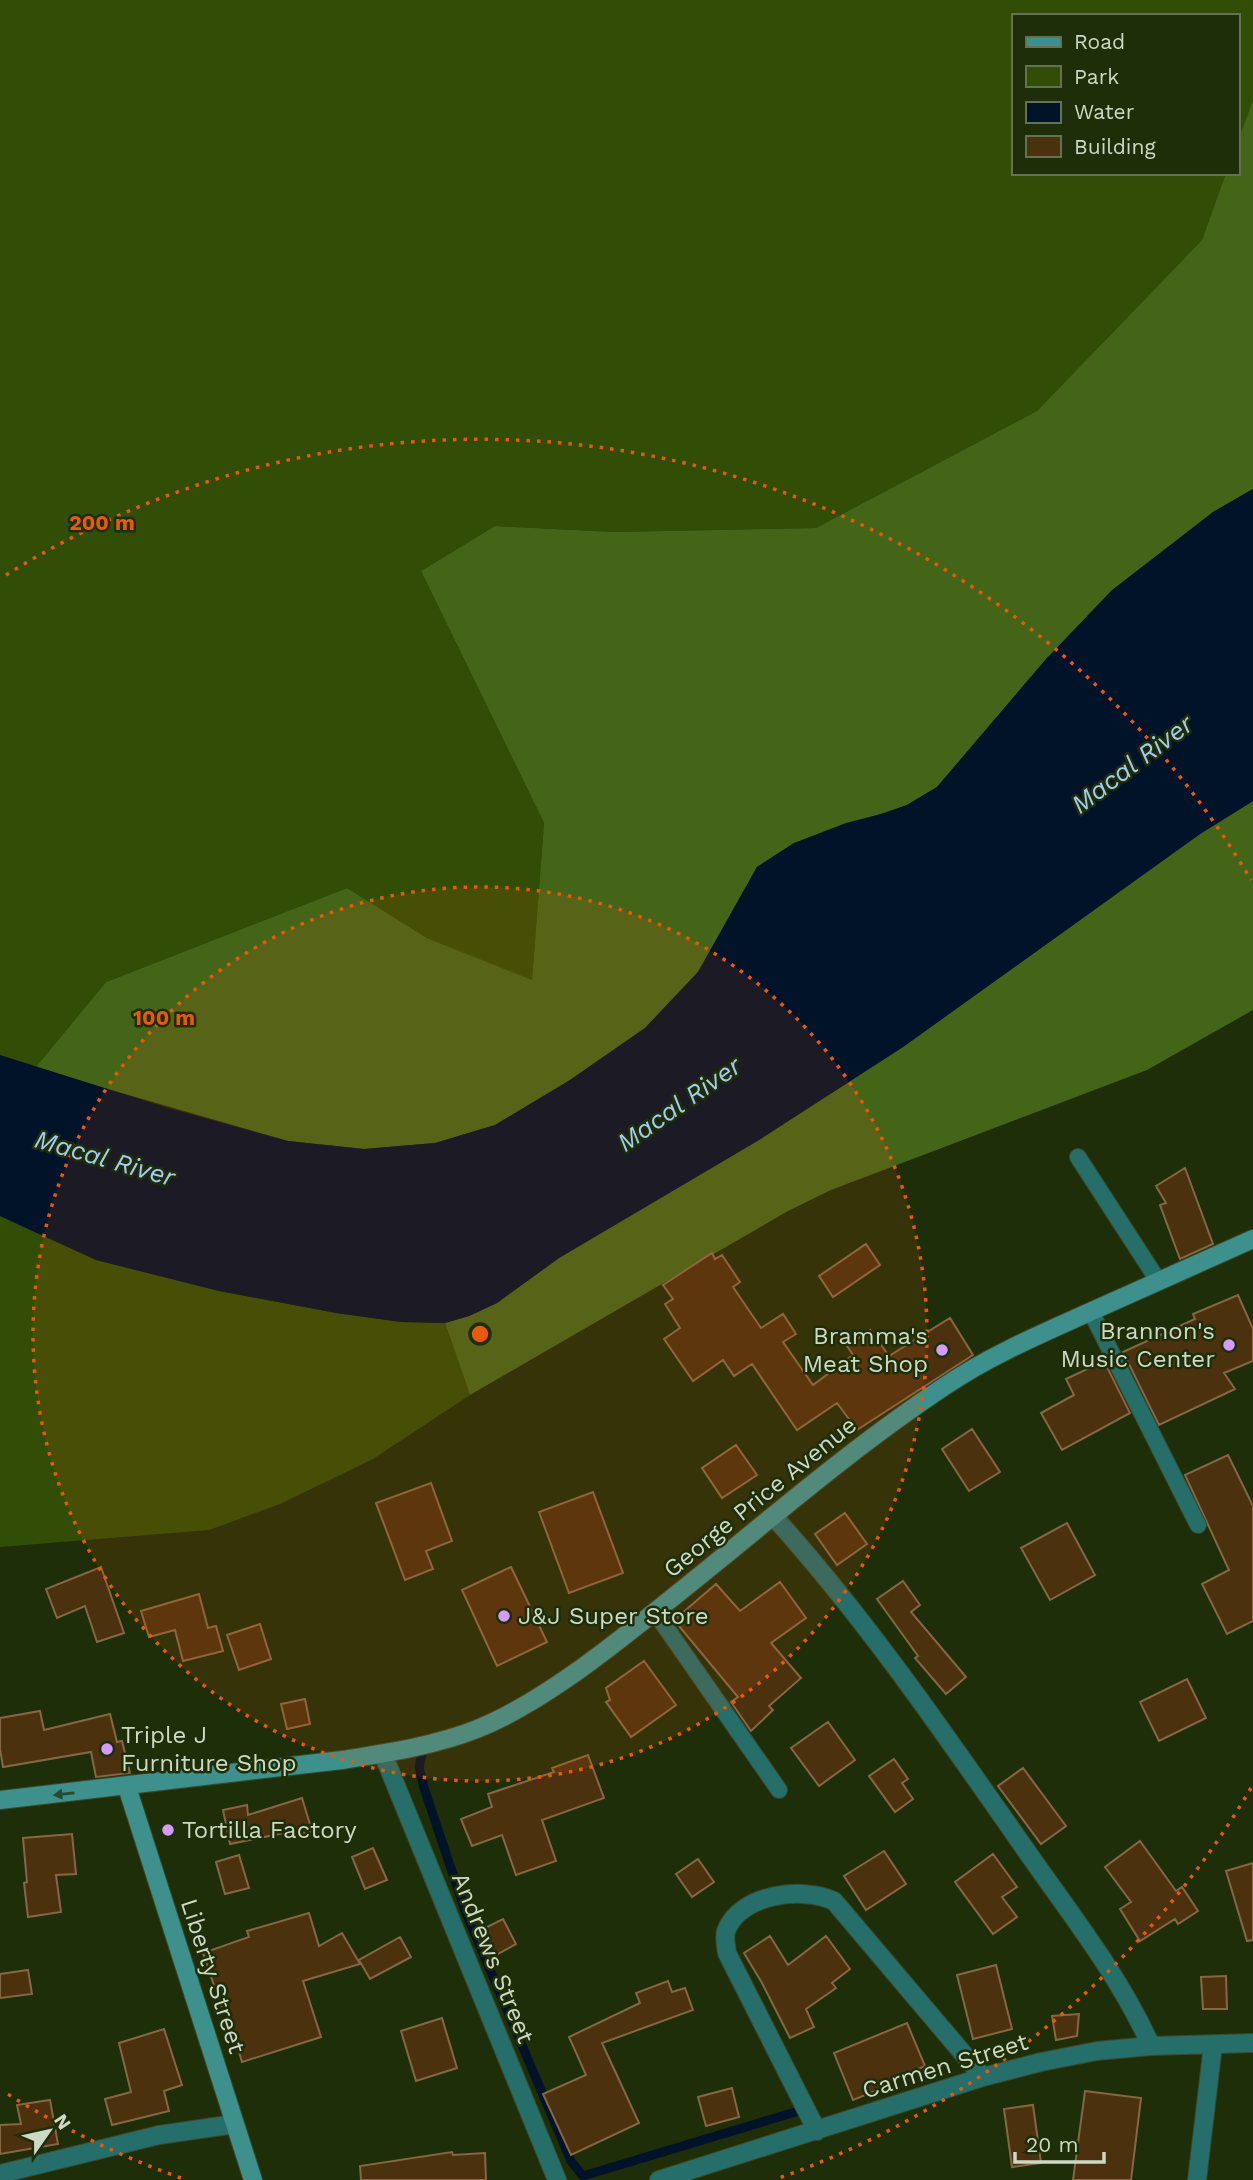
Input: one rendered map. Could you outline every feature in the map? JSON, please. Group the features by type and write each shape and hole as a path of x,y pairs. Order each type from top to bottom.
{"main road":[{"name":"George Price Avenue","path":"0,1800 127,1787 383,1754 477,1729 565,1679 655,1612 882,1430 945,1385 989,1358 1253,1239"},
{"name":"Liberty Street","path":"127,1787 253,2180"}],"street":[{"path":"774,1517 849,1606 989,1797 1114,1976 1135,2011 1151,2046"},
{"name":"Andrews Street","path":"383,1754 556,2180"},
{"path":"817,2132 727,1953 725,1934 732,1920 749,1906 773,1897 801,1894 823,1896 834,1901 983,2077"},
{"name":"Carmen Street","path":"659,2180 817,2132 983,2077 1097,2051 1151,2046 1253,2043"},
{"path":"1197,2180 1213,2045"},
{"path":"0,2174 159,2135 235,2124"}],"lane":[{"path":"1078,1157 1158,1282"},
{"path":"1091,1312 1198,1525"},
{"path":"655,1612 779,1790"}],"green space":[{"path":"0,0 1253,0 1253,100 1239,138 1239,14 1012,14 1012,175 1225,175 1202,240 1037,411 816,528 615,532 495,526 421,571 544,823 532,981 427,938 347,888 106,982 35,1068 0,1055"},
{"path":"1253,100 1253,489 1213,512 1047,658 937,787 907,805 794,843 757,867 698,972 645,1028 570,1080 495,1125 435,1143 364,1149 288,1141 35,1068 106,982 347,888 427,938 532,980 544,823 421,571 495,526 615,532 816,528 1037,411 1202,240 1225,175 1239,175 1239,138"},
{"path":"1253,801 1253,1010 1147,1070 831,1190 788,1211 470,1395 445,1323 497,1303 559,1258 759,1140 903,1047 1200,834"},
{"path":"0,1216 96,1260 219,1291 336,1313 401,1322 445,1323 470,1395 373,1459 280,1504 209,1530 0,1547"}],"water":[{"name":"Macal River","path":"1253,489 1253,801 1200,834 903,1047 759,1140 559,1258 497,1303 445,1323 401,1322 336,1313 219,1291 96,1260 0,1216 0,1055 168,1108 288,1141 364,1149 435,1143 495,1125 570,1080 645,1028 698,972 757,867 794,843 846,823 907,805 937,787 1047,658 1112,590 1213,512"}],"building":[{"path":"1185,1168 1213,1244 1180,1259 1160,1205 1166,1203 1156,1186"},
{"path":"866,1244 880,1265 833,1297 819,1276"},
{"path":"712,1253 715,1259 722,1255 740,1282 733,1287 761,1328 783,1314 796,1334 783,1342 813,1385 853,1355 847,1346 870,1330 889,1356 950,1318 973,1355 857,1430 837,1403 797,1430 752,1364 734,1376 723,1360 693,1381 664,1339 680,1328 665,1304 673,1299 663,1285"},
{"path":"1238,1295 1253,1329 1253,1361 1224,1373 1235,1389 1159,1425 1123,1352 1195,1319 1193,1314"},
{"path":"1104,1361 1130,1413 1062,1450 1041,1413 1074,1395 1066,1379"},
{"path":"972,1429 1000,1472 969,1491 942,1449"},
{"path":"736,1445 757,1475 722,1498 702,1468"},
{"path":"1228,1455 1253,1506 1253,1621 1227,1634 1202,1584 1229,1570 1185,1475"},
{"path":"431,1483 452,1541 426,1551 433,1569 405,1580 376,1503"},
{"path":"593,1492 623,1573 569,1593 539,1512"},
{"path":"845,1513 867,1544 837,1565 815,1534"},
{"path":"1067,1523 1095,1575 1050,1600 1021,1548"},
{"path":"101,1567 124,1633 97,1642 85,1606 57,1618 46,1589"},
{"name":"J&J Super Store","path":"511,1567 547,1642 497,1666 462,1590"},
{"path":"903,1581 920,1605 911,1612 966,1677 946,1694 915,1658 918,1656 877,1599"},
{"path":"780,1582 806,1618 771,1643 801,1678 769,1706 773,1710 751,1731 731,1702 738,1697 674,1620 716,1584 740,1611"},
{"path":"199,1594 208,1628 216,1626 223,1651 183,1661 175,1630 149,1637 141,1611"},
{"path":"260,1624 271,1659 239,1670 227,1635"},
{"path":"644,1661 676,1705 631,1737 606,1702 610,1700 606,1688"},
{"path":"1187,1679 1206,1718 1159,1741 1140,1702"},
{"path":"305,1699 310,1724 287,1729 281,1704"},
{"path":"40,1711 44,1730 110,1714 117,1742 122,1741 130,1773 96,1777 91,1752 3,1767 0,1718"},
{"path":"828,1722 855,1760 819,1786 791,1748"},
{"path":"588,1755 604,1798 542,1820 556,1861 516,1875 502,1835 472,1846 461,1819 492,1807 488,1794 554,1772 552,1768"},
{"path":"894,1759 908,1779 902,1783 913,1799 895,1812 869,1776"},
{"path":"1023,1768 1066,1826 1041,1844 998,1786"},
{"path":"302,1798 312,1831 286,1839 284,1833 230,1844 223,1810 247,1805 248,1815"},
{"path":"72,1834 76,1874 56,1875 61,1912 28,1917 23,1838"},
{"path":"1140,1841 1176,1891 1182,1887 1198,1911 1178,1924 1175,1919 1140,1941 1120,1909 1131,1902 1105,1867"},
{"path":"373,1848 387,1880 365,1889 352,1857"},
{"path":"884,1851 906,1884 866,1910 844,1876"},
{"path":"993,1854 1017,1887 1002,1897 1017,1917 993,1934 955,1882"},
{"path":"239,1855 249,1888 225,1894 216,1862"},
{"path":"698,1859 714,1882 692,1897 676,1874"},
{"path":"1253,1863 1253,1940 1247,1941 1226,1871"},
{"path":"309,1913 319,1946 342,1933 360,1964 303,1981 321,2037 242,2062 225,2005 221,2006 203,1953 249,1937 247,1931"},
{"path":"503,1919 516,1944 489,1959 475,1933"},
{"path":"770,1936 788,1965 826,1936 850,1969 832,1983 836,1988 806,2009 814,2027 790,2038 744,1953"},
{"path":"400,1937 411,1957 370,1979 359,1960"},
{"path":"996,1965 1012,2029 973,2039 957,1975"},
{"path":"28,1970 32,1994 0,1998 0,1974"},
{"path":"1226,1976 1227,2009 1203,2009 1201,1977"},
{"path":"668,1981 672,1992 685,1988 693,2010 602,2043 639,2123 571,2155 543,2094 586,2075 569,2037 640,2003 636,1993"},
{"path":"1079,2014 1077,2036 1056,2040 1052,2016"},
{"path":"442,2018 457,2068 416,2081 401,2031"},
{"path":"907,2023 925,2066 853,2100 834,2053"},
{"path":"164,2029 182,2085 164,2091 169,2111 112,2125 105,2099 131,2092 119,2043"},
{"path":"732,2088 739,2117 706,2126 698,2097"},
{"path":"1085,2091 1141,2098 1131,2180 1073,2180"},
{"path":"50,2100 58,2144 0,2154 0,2125 21,2124 17,2105"},
{"path":"1033,2105 1041,2163 1012,2167 1004,2109"},
{"path":"452,2152 453,2155 485,2153 486,2180 361,2180 360,2166"}],"waterway":[{"path":"422,1754 419,1767 424,1788 466,1913 571,2161 583,2176 802,2110"}],"place":[{"name":"Brannon's Music Center","path":"1229,1345"},
{"name":"Bramma's Meat Shop","path":"942,1350"},
{"name":"J&J Super Store","path":"504,1616"},
{"name":"Triple J Furniture Shop","path":"107,1749"},
{"name":"Tortilla Factory","path":"168,1830"}]}
